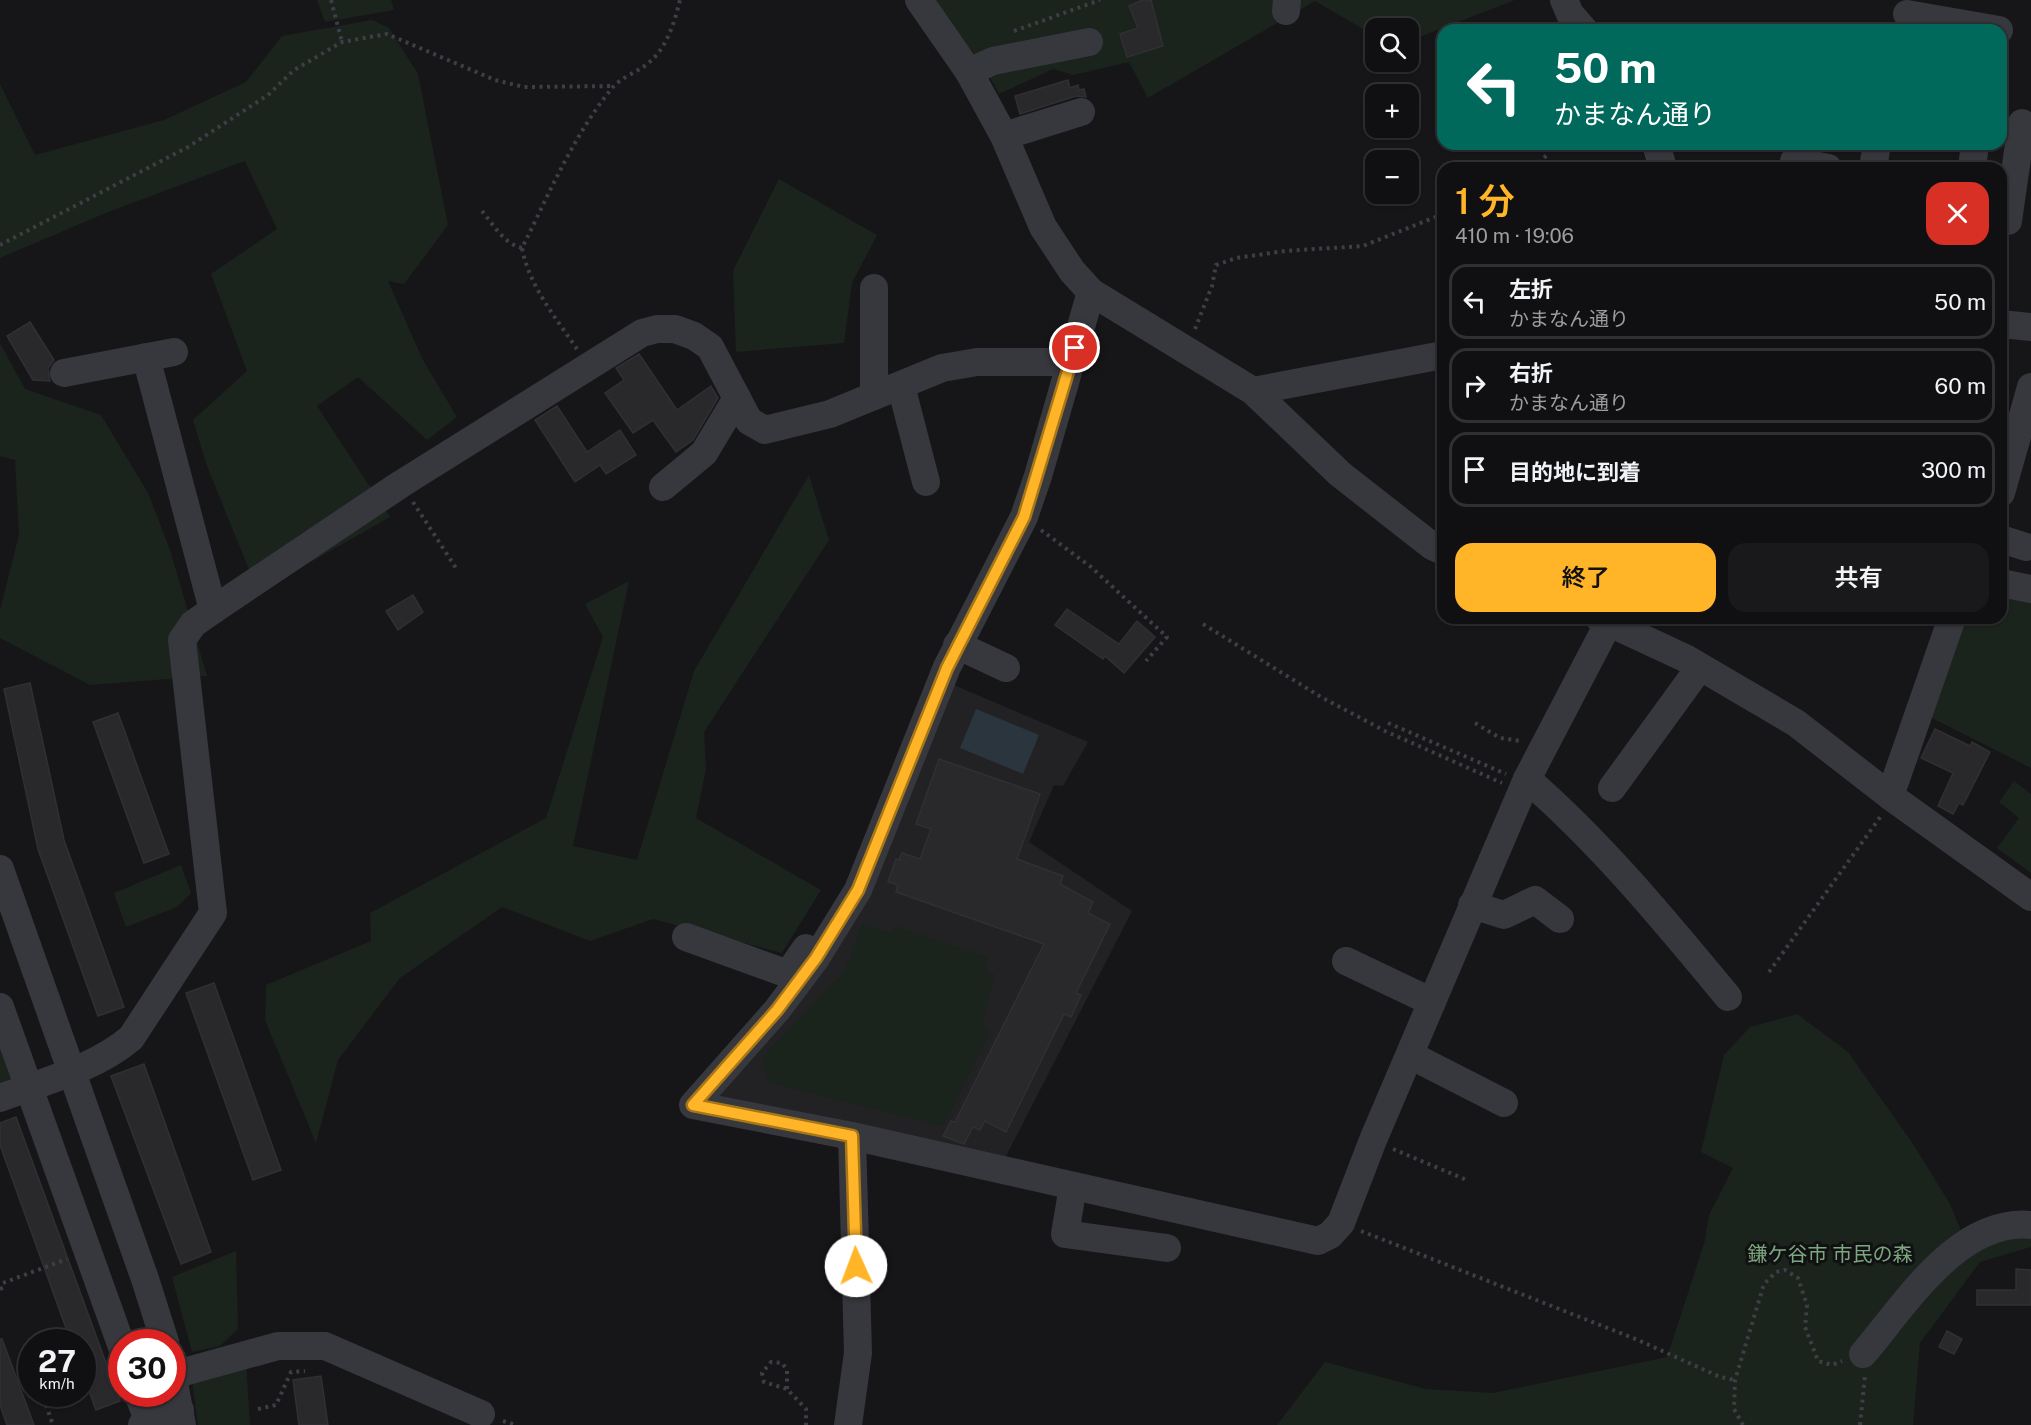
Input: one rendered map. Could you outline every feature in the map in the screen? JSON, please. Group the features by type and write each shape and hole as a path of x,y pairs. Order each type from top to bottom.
{"street":[{"path":"919,0 969,72 1004,136 1043,227 1072,271 1091,292 1252,391 1340,474 1437,548"},
{"path":"1564,0 1570,14 1579,24"},
{"path":"1907,15 1995,24"},
{"path":"969,72 993,61 1089,42"},
{"path":"1004,136 1081,112"},
{"path":"2013,224 2022,123"},
{"path":"1794,161 1799,162"},
{"path":"874,288 874,396"},
{"path":"1091,292 1024,517 957,645 923,723 858,890 816,958 777,1010 693,1105 852,1136 1318,1241 1330,1235 1341,1223 1373,1140 1525,784 1602,624"},
{"path":"2007,325 2031,327"},
{"path":"0,1098 118,1049 131,1038 213,913 182,640 194,624 213,610 401,484 642,333 657,329 675,329 694,336 710,347 749,421 765,430 830,414 942,368 977,362 1054,362 1069,367"},
{"path":"64,373 174,352"},
{"path":"1252,391 1437,356"},
{"path":"146,357 213,610"},
{"path":"901,386 926,482"},
{"path":"2007,472 2031,387"},
{"path":"663,487 704,453 737,398"},
{"path":"2007,584 2031,589"},
{"path":"1612,624 1700,667 1796,723 1890,796 2031,897"},
{"path":"1890,796 1950,624"},
{"path":"957,645 1006,668"},
{"path":"1612,788 1700,667"},
{"path":"1525,784 1569,815 1652,906 1728,997"},
{"path":"0,869 161,1329"},
{"path":"686,937 788,974 828,915 846,895 858,890"},
{"path":"1472,905 1504,915 1535,900 1560,919"},
{"path":"1346,961 1432,1002"},
{"path":"0,1007 115,1329"},
{"path":"1410,1055 1504,1103"},
{"path":"848,1425 858,1353 852,1136"},
{"path":"1073,1186 1065,1234 1167,1248"},
{"path":"1863,1354 1943,1260 1992,1229 2016,1224 2031,1225"},
{"path":"186,1371 278,1346 325,1346 481,1414"},
{"path":"141,1407 145,1424 181,1418"}],"path":[{"path":"331,0 342,42"},
{"path":"589,366 533,281 522,248 564,165 614,86 647,65 672,32 680,0"},
{"path":"1013,32 1100,0"},
{"path":"0,245 188,147 268,95 294,70 342,42 387,34 495,80 524,87 614,86"},
{"path":"1539,162 1547,155 1547,150"},
{"path":"482,211 505,238 515,246 522,248"},
{"path":"1184,351 1212,286 1216,265 1236,258 1285,251 1363,246 1437,216"},
{"path":"401,484 456,568"},
{"path":"1024,517 1091,567 1167,637 1146,661"},
{"path":"1203,624 1321,697 1376,726 1525,784"},
{"path":"1388,723 1525,784"},
{"path":"1475,723 1500,738 1545,744"},
{"path":"1769,972 1884,812 1890,796"},
{"path":"1373,1140 1468,1181"},
{"path":"1341,1223 1638,1340 1720,1377 1735,1380"},
{"path":"3,1286 87,1252"},
{"path":"1743,1425 1734,1409 1735,1380 1764,1284 1776,1272 1785,1270 1798,1278 1807,1305 1805,1327 1818,1361 1832,1365 1848,1357 1863,1354 1866,1382 1860,1425"},
{"path":"787,1389 787,1370 782,1363 771,1362 762,1373 764,1382 787,1389 806,1409 806,1425"},
{"path":"258,1409 276,1405 291,1372 311,1371"},
{"path":"47,1407 53,1425"}],"shaded area":[{"path":"949,683 1088,742 1063,786 1054,785 1029,842 1132,911 1004,1160 713,1097 824,962"},
{"path":"976,709 1039,735 1023,774 960,748"}],"green space":[{"path":"317,0 391,0 394,10 325,22"},
{"path":"931,0 1515,0 1453,24 1437,24 1437,30 1419,37 1419,18 1365,18 1365,30 1315,1 1148,98 1129,62 1073,75 1053,69 999,94 984,66"},
{"path":"372,20 389,28 418,74 448,225 404,284 388,281 423,360 457,417 427,440 358,377 317,406 390,517 258,592 207,466 193,420 247,371 211,274 277,229 245,161 108,212 0,258 0,84 35,155 164,120 246,82 282,36"},
{"path":"779,179 877,235 852,283 844,343 736,352 733,271"},
{"path":"0,343 25,389 101,415 148,493 170,550 207,676 90,685 0,638 0,610 19,535 15,460 0,456"},
{"path":"809,475 829,540 704,732 706,769 696,818 821,890 782,953 653,919 590,941 502,907 400,978 338,1060 316,1143 265,1020 266,985 371,941 370,913 546,818 603,637 585,604 629,581 573,846 637,860 694,671"},
{"path":"2007,589 2031,595 2031,768 1922,713 1954,624 2007,624"},
{"path":"2014,781 2031,794 2031,873 1997,848 2019,818 1999,802"},
{"path":"181,865 191,893 177,907 126,927 114,893"},
{"path":"863,923 892,933 896,926 989,957 985,969 995,975 982,1024 990,1031 943,1127 770,1083 761,1058 844,972"},
{"name":"鎌ケ谷市 市民の森","path":"1797,1014 1848,1052 1911,1141 1949,1202 1965,1240 2031,1232 2031,1247 1980,1262 1920,1343 1913,1425 1277,1425 1325,1362 1426,1389 1493,1393 1667,1357 1704,1244 1709,1215 1733,1168 1701,1152 1724,1055 1750,1027"},
{"path":"0,1046 13,1081 0,1086"},
{"path":"236,1251 238,1329 220,1346 192,1352 172,1277"},
{"path":"246,1363 250,1425 198,1425 192,1380"}],"building":[{"path":"1143,0 1151,0 1163,46 1127,57 1120,34 1138,28 1129,6"},
{"path":"1068,80 1070,88 1078,85 1079,90 1084,89 1086,97 1076,96 1020,114 1015,96"},
{"path":"30,322 54,360 48,368 50,381 33,380 7,336"},
{"path":"639,354 677,410 711,386 718,398 693,440 676,452 653,420 633,433 605,393 624,380 616,368"},
{"path":"557,406 587,452 620,430 636,455 606,474 600,465 575,482 535,420"},
{"path":"413,595 423,612 398,630 386,611"},
{"path":"1067,609 1119,644 1137,621 1155,637 1124,673 1105,656 1103,659 1055,625"},
{"path":"30,683 64,840 124,1007 98,1016 38,849 4,689"},
{"path":"118,713 169,854 144,863 93,722"},
{"path":"1935,729 1970,746 1972,742 1990,752 1963,805 1959,803 1953,814 1938,806 1953,773 1921,758"},
{"path":"939,759 1040,794 1017,859 1063,876 1060,884 1093,902 1088,913 1110,924 1076,993 1081,995 1071,1017 1064,1014 1006,1132 985,1121 980,1130 973,1127 964,1144 943,1136 951,1121 955,1122 1044,944 896,892 898,885 888,882 896,859 899,860 902,853 920,859 931,829 916,824"},
{"path":"214,983 281,1170 253,1180 186,993"},
{"path":"144,1064 211,1252 181,1264 111,1076"},
{"path":"16,1117 94,1329 66,1329 0,1145 0,1123"},
{"path":"2016,1269 2031,1270 2031,1305 1977,1305 1977,1290 2016,1290"},
{"path":"1947,1331 1962,1339 1954,1354 1939,1347"},
{"path":"96,1335 108,1368 108,1406 96,1410"},
{"path":"0,1339 2,1339 18,1382 18,1407 27,1407 34,1425 7,1425 0,1405"},
{"path":"321,1376 328,1425 299,1425 293,1380"}],"route":[{"path":"856,1266 852,1136 693,1105 777,1010 816,958 858,890 905,776 923,723 947,668 995,569 1024,517 1075,348"}]}
